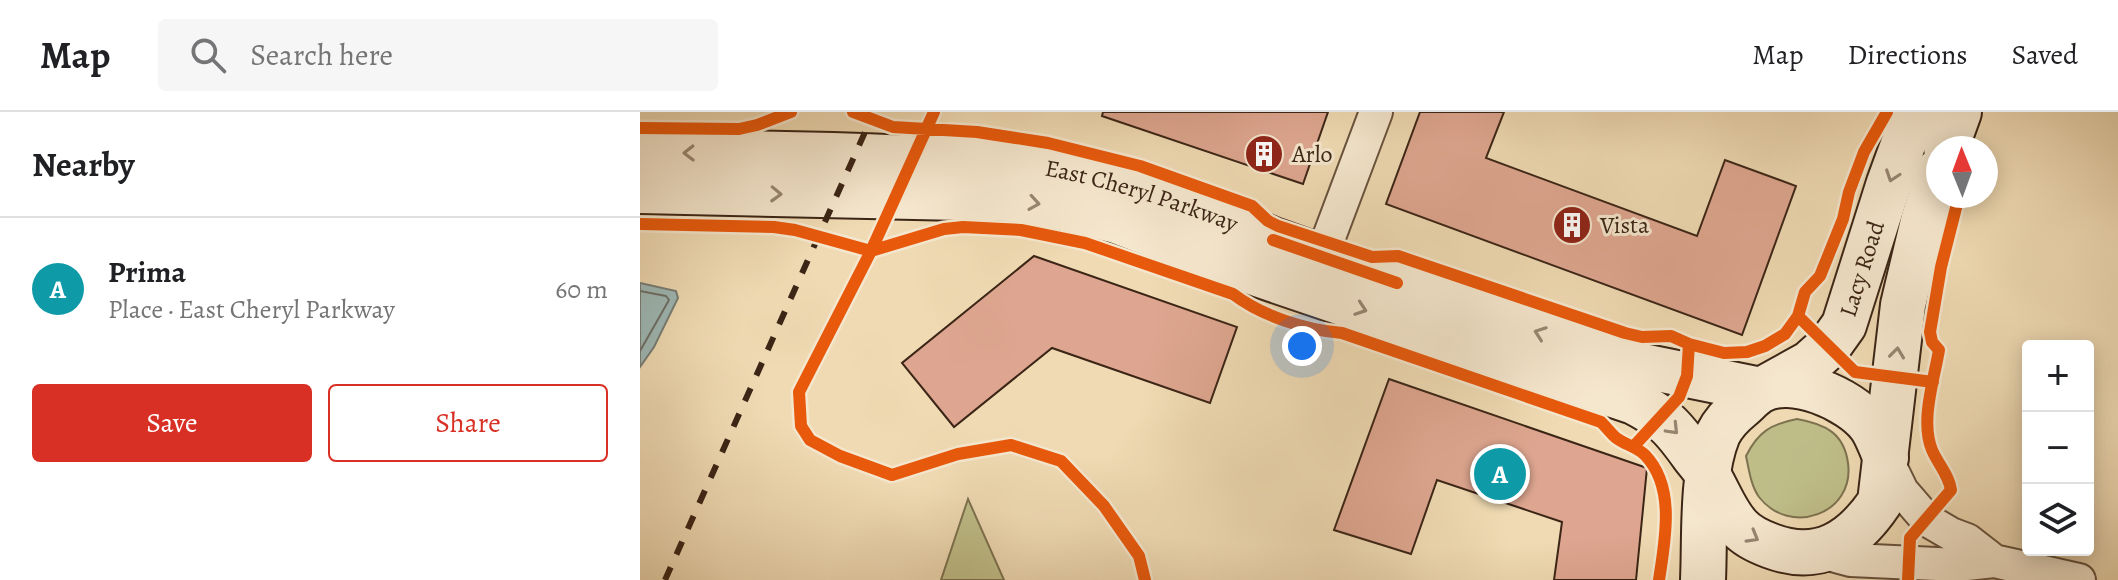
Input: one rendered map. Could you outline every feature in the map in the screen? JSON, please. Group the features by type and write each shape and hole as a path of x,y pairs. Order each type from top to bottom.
{"street":[{"path":"1316,274 1376,112"},
{"name":"Lacy Road","path":"1761,390 1810,363 1829,346 1844,325 1915,112"},
{"path":"1950,136 1959,112"},
{"name":"East Cheryl Parkway","path":"640,154 739,152 1024,164 1085,176 1142,193 1238,224 1273,240 1316,274 1634,402 1661,417 1678,432 1709,475"},
{"name":"East Cheryl Parkway","path":"640,191 957,197 1022,201 1063,208 1316,274 1613,360 1761,390"},
{"name":"Lacy Road","path":"1886,458 1903,305 1927,208"},
{"path":"1703,580 1709,475 1718,435 1726,419 1761,390 1778,386 1829,394 1848,405 1870,426 1902,491 1927,520 1967,540 1994,561"},
{"path":"1785,580 1821,552 1854,534 1868,520 1880,502 1886,458"},
{"path":"1709,475 1727,512 1741,531 1780,549 1799,553 1821,552 1851,560 1958,565 1994,561 2079,580"}],"shaded area":[{"path":"1797,419 1832,432 1842,444 1848,463 1847,481 1831,507 1803,517 1787,516 1772,509 1759,497 1752,483 1746,456 1766,430"},
{"path":"968,499 1004,580 941,580"}],"water":[{"path":"640,283 676,291 678,298 654,347 640,367"}],"building":[{"name":"Arlo","path":"1103,112 1328,112 1303,184 1102,116"},
{"name":"Vista","path":"1420,112 1504,112 1486,158 1697,236 1725,160 1796,186 1742,335 1386,204"},
{"path":"1034,256 1237,327 1210,403 1052,348 954,427 902,363"},
{"path":"1389,379 1647,468 1636,580 1554,580 1562,522 1437,480 1411,554 1334,530"}],"railway":[{"path":"665,580 874,112"}],"cycle path":[{"path":"640,128 739,129 791,112"},
{"path":"853,112 893,127 977,132 1048,143 1140,166 1252,206 1278,226 1372,257 1398,256 1625,333 1642,337 1671,336 1724,353 1747,352 1765,346 1785,334 1798,316 1805,292 1820,276 1843,219 1864,152 1887,112"},
{"path":"934,112 871,251 799,392 801,426 810,440 840,456 892,475 958,454 1011,445 1061,461 1104,506 1139,556 1145,580"},
{"path":"1908,580 1910,538 1951,490 1932,450 1927,426 1939,350 1932,342 1930,332 1941,267 1956,208"},
{"path":"640,224 774,227 871,251 944,229 963,227 1021,230 1085,243 1233,294 1284,321 1342,333 1601,422 1617,439 1645,455 1661,482 1666,514 1659,580"},
{"path":"1273,240 1397,283"},
{"path":"1798,316 1855,372 1933,382"},
{"path":"1634,446 1679,397 1687,376 1689,344"}],"place":[{"name":"Arlo","path":"1264,154"},
{"name":"Vista","path":"1572,225"},
{"name":"Prima","path":"1500,474"}]}
